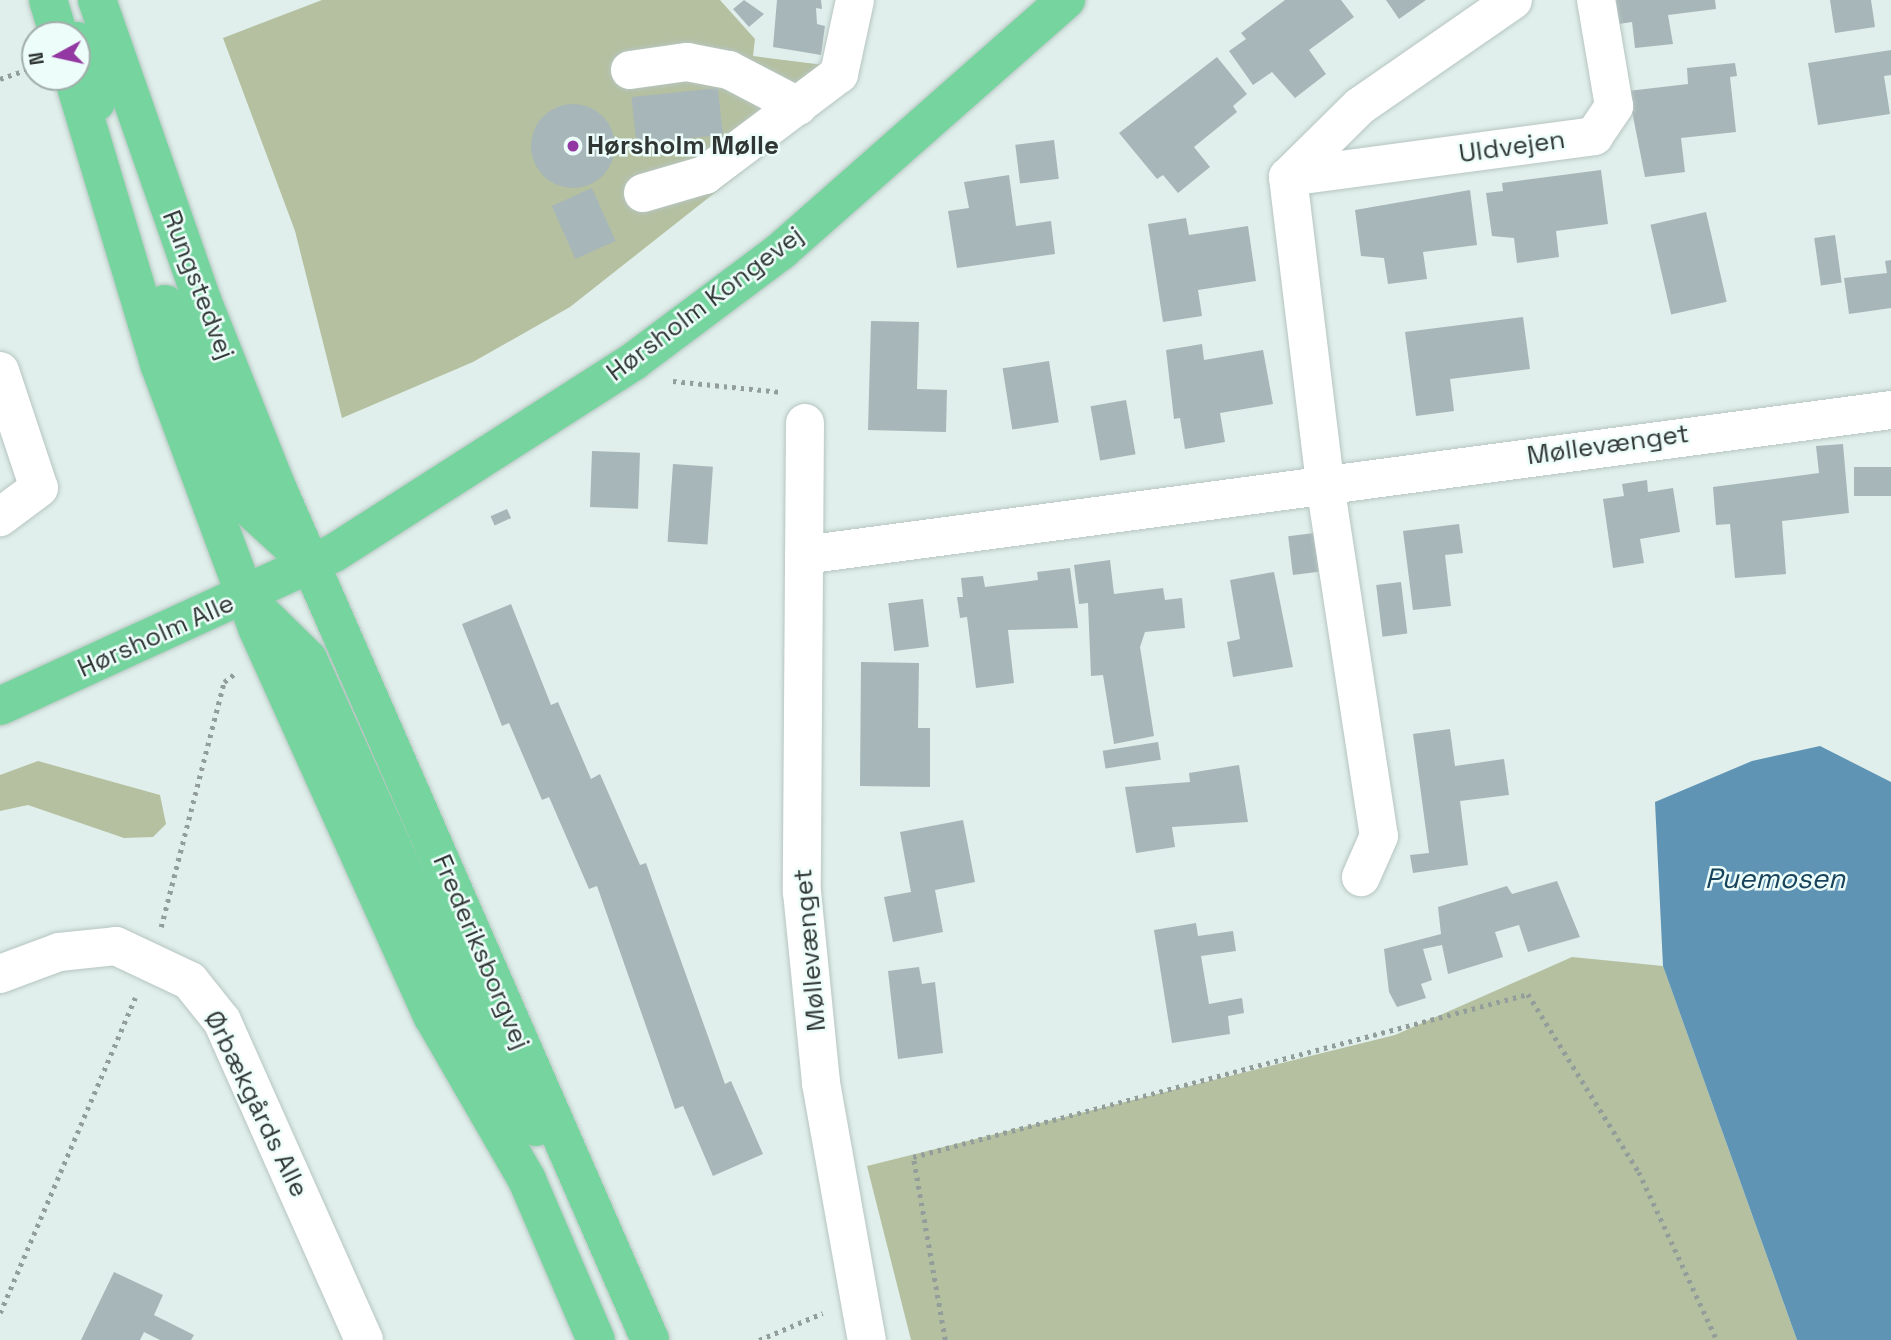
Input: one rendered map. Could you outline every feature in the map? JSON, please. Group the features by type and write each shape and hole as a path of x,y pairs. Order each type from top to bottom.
{"main road":[{"path":"48,0 55,21"},
{"path":"64,0 71,21"},
{"name":"Rungstedvej","path":"97,0 202,300 312,565"},
{"name":"Hørsholm Kongevej","path":"312,565 634,361 781,251 1066,0"},
{"path":"91,86 125,194 237,489 312,565"},
{"name":"Rungstedvej","path":"77,91 159,364 244,597"},
{"name":"Hørsholm Alle","path":"0,706 312,565"},
{"name":"Frederiksborgvej","path":"312,565 650,1340"},
{"path":"244,597 308,659 439,951 515,1096 528,1120 570,1157"},
{"path":"244,597 433,1017 527,1180 596,1340"}],"street":[{"path":"643,193 705,175 838,74 855,0"},
{"path":"1361,877 1380,836 1325,484 1288,177 1360,106 1513,0"},
{"name":"Uldvejen","path":"1288,177 1594,136 1614,106 1596,0"},
{"path":"630,71 687,62 729,70 798,106"},
{"path":"0,371 39,488 0,517"},
{"name":"Møllevænget","path":"804,555 1891,410"},
{"name":"Møllevænget","path":"805,422 802,892 821,1083 867,1340"},
{"name":"Ørbækgårds Alle","path":"0,974 59,952 116,946 190,981 222,1021 364,1340"}],"path":[{"path":"0,79 21,72"},
{"path":"683,386 763,392"},
{"path":"125,988 146,997"},
{"path":"946,1340 913,1157 1528,994 1639,1172 1717,1340"},
{"path":"759,1340 860,1298"}],"green space":[{"path":"322,0 720,0 755,39 753,56 856,69 849,87 570,307 473,362 342,418 295,231 223,38"},
{"path":"38,761 160,795 166,824 153,837 124,838 28,805 0,811 0,775"},
{"path":"1572,957 1663,966 1797,1340 911,1340 867,1166 1395,1035"}],"water":[{"name":"Puemosen","path":"1820,746 1891,782 1891,1340 1797,1340 1663,966 1655,802 1752,761"}],"building":[{"path":"744,0 764,14 749,27 733,9"},
{"path":"777,0 821,0 822,9 816,8 817,24 825,26 821,55 773,47"},
{"path":"1285,0 1341,0 1354,17 1309,50 1326,74 1295,98 1272,72 1253,85 1229,51 1246,39 1241,33"},
{"path":"1386,0 1426,0 1399,19"},
{"path":"1616,0 1715,0 1716,9 1668,15 1673,44 1635,48 1632,22 1619,24"},
{"path":"1830,0 1871,0 1875,27 1835,33"},
{"path":"1891,50 1891,75 1884,76 1890,114 1818,125 1808,63"},
{"path":"1217,57 1247,94 1233,106 1237,112 1194,147 1210,167 1178,193 1163,175 1157,179 1119,133"},
{"path":"1735,63 1737,76 1730,77 1736,132 1681,138 1685,172 1645,177 1628,91 1688,84 1687,68"},
{"path":"718,88 723,135 636,144 631,97"},
{"name":"Hørsholm Mølle","path":"573,104 589,107 603,116 612,130 615,146 612,162 603,176 589,185 573,188 557,185 543,176 534,162 531,146 534,130 543,116 557,107"},
{"path":"1054,140 1059,179 1020,183 1015,145"},
{"path":"1601,170 1608,224 1556,231 1559,257 1517,263 1514,238 1492,236 1486,193 1503,191 1502,183"},
{"path":"1009,175 1016,226 1051,221 1055,254 957,268 948,211 969,208 964,182"},
{"path":"592,188 616,241 575,259 552,206"},
{"path":"1470,190 1477,245 1423,252 1427,279 1388,284 1384,258 1361,256 1355,210"},
{"path":"1706,212 1727,302 1671,314 1650,225"},
{"path":"1186,218 1189,235 1248,226 1256,281 1198,290 1202,316 1163,322 1148,224"},
{"path":"1835,235 1842,283 1821,285 1814,238"},
{"path":"1891,260 1891,308 1849,314 1844,278 1887,273 1885,261"},
{"path":"1523,317 1530,369 1450,379 1454,411 1416,416 1405,332"},
{"path":"871,321 919,322 917,389 947,390 946,432 868,430"},
{"path":"1202,344 1204,360 1263,350 1273,404 1220,413 1225,442 1185,449 1180,418 1174,419 1166,350"},
{"path":"1049,361 1059,422 1012,430 1003,368"},
{"path":"1126,400 1136,454 1100,460 1091,406"},
{"path":"1843,444 1849,513 1782,521 1786,574 1735,578 1730,524 1716,525 1713,487 1819,473 1816,446"},
{"path":"592,451 640,453 638,509 590,507"},
{"path":"673,464 713,467 707,545 668,542"},
{"path":"1854,467 1891,467 1891,496 1854,496"},
{"path":"1647,480 1648,492 1673,488 1680,532 1640,539 1644,563 1613,568 1603,499 1624,496 1622,484"},
{"path":"507,509 511,518 495,525 491,516"},
{"path":"1459,524 1463,553 1445,555 1451,606 1413,610 1403,531"},
{"path":"1314,533 1319,572 1293,575 1288,536"},
{"path":"1110,560 1114,594 1163,588 1165,600 1182,598 1185,628 1145,632 1140,647 1154,736 1114,744 1103,675 1091,676 1088,603 1079,604 1074,565"},
{"path":"1070,568 1078,628 1008,630 1014,683 976,688 967,617 960,618 957,597 963,597 961,578 983,576 985,587 1038,580 1037,572"},
{"path":"1274,572 1293,667 1233,677 1227,642 1240,639 1230,580"},
{"path":"1401,582 1407,634 1383,637 1376,585"},
{"path":"923,599 929,647 894,651 888,603"},
{"path":"511,604 551,705 558,702 591,779 600,774 640,865 646,863 725,1084 731,1081 763,1154 713,1176 683,1106 675,1109 597,886 589,889 549,797 542,800 509,723 502,726 462,624"},
{"path":"861,662 919,663 918,728 930,728 930,787 860,786"},
{"path":"1450,729 1455,766 1504,759 1509,795 1460,801 1468,865 1413,873 1410,855 1429,853 1413,734"},
{"path":"1158,742 1161,760 1106,769 1103,751"},
{"path":"1239,765 1248,822 1172,827 1175,847 1136,853 1125,787 1190,782 1189,773"},
{"path":"963,820 975,882 935,890 943,932 893,942 884,897 911,892 900,832"},
{"path":"1557,881 1580,937 1528,952 1519,925 1495,932 1503,957 1448,974 1442,945 1423,949 1432,980 1421,984 1426,998 1397,1007 1389,992 1384,949 1441,934 1438,907 1507,886 1512,894"},
{"path":"1196,923 1198,936 1233,931 1236,951 1201,956 1209,1004 1242,998 1244,1013 1228,1016 1230,1034 1172,1043 1154,930"},
{"path":"919,967 922,984 935,982 943,1053 898,1059 888,971"},
{"path":"114,1272 163,1295 154,1315 194,1335 191,1340 160,1340 144,1332 140,1340 81,1340"}],"place":[{"name":"Hørsholm Mølle","path":"573,146"}]}
